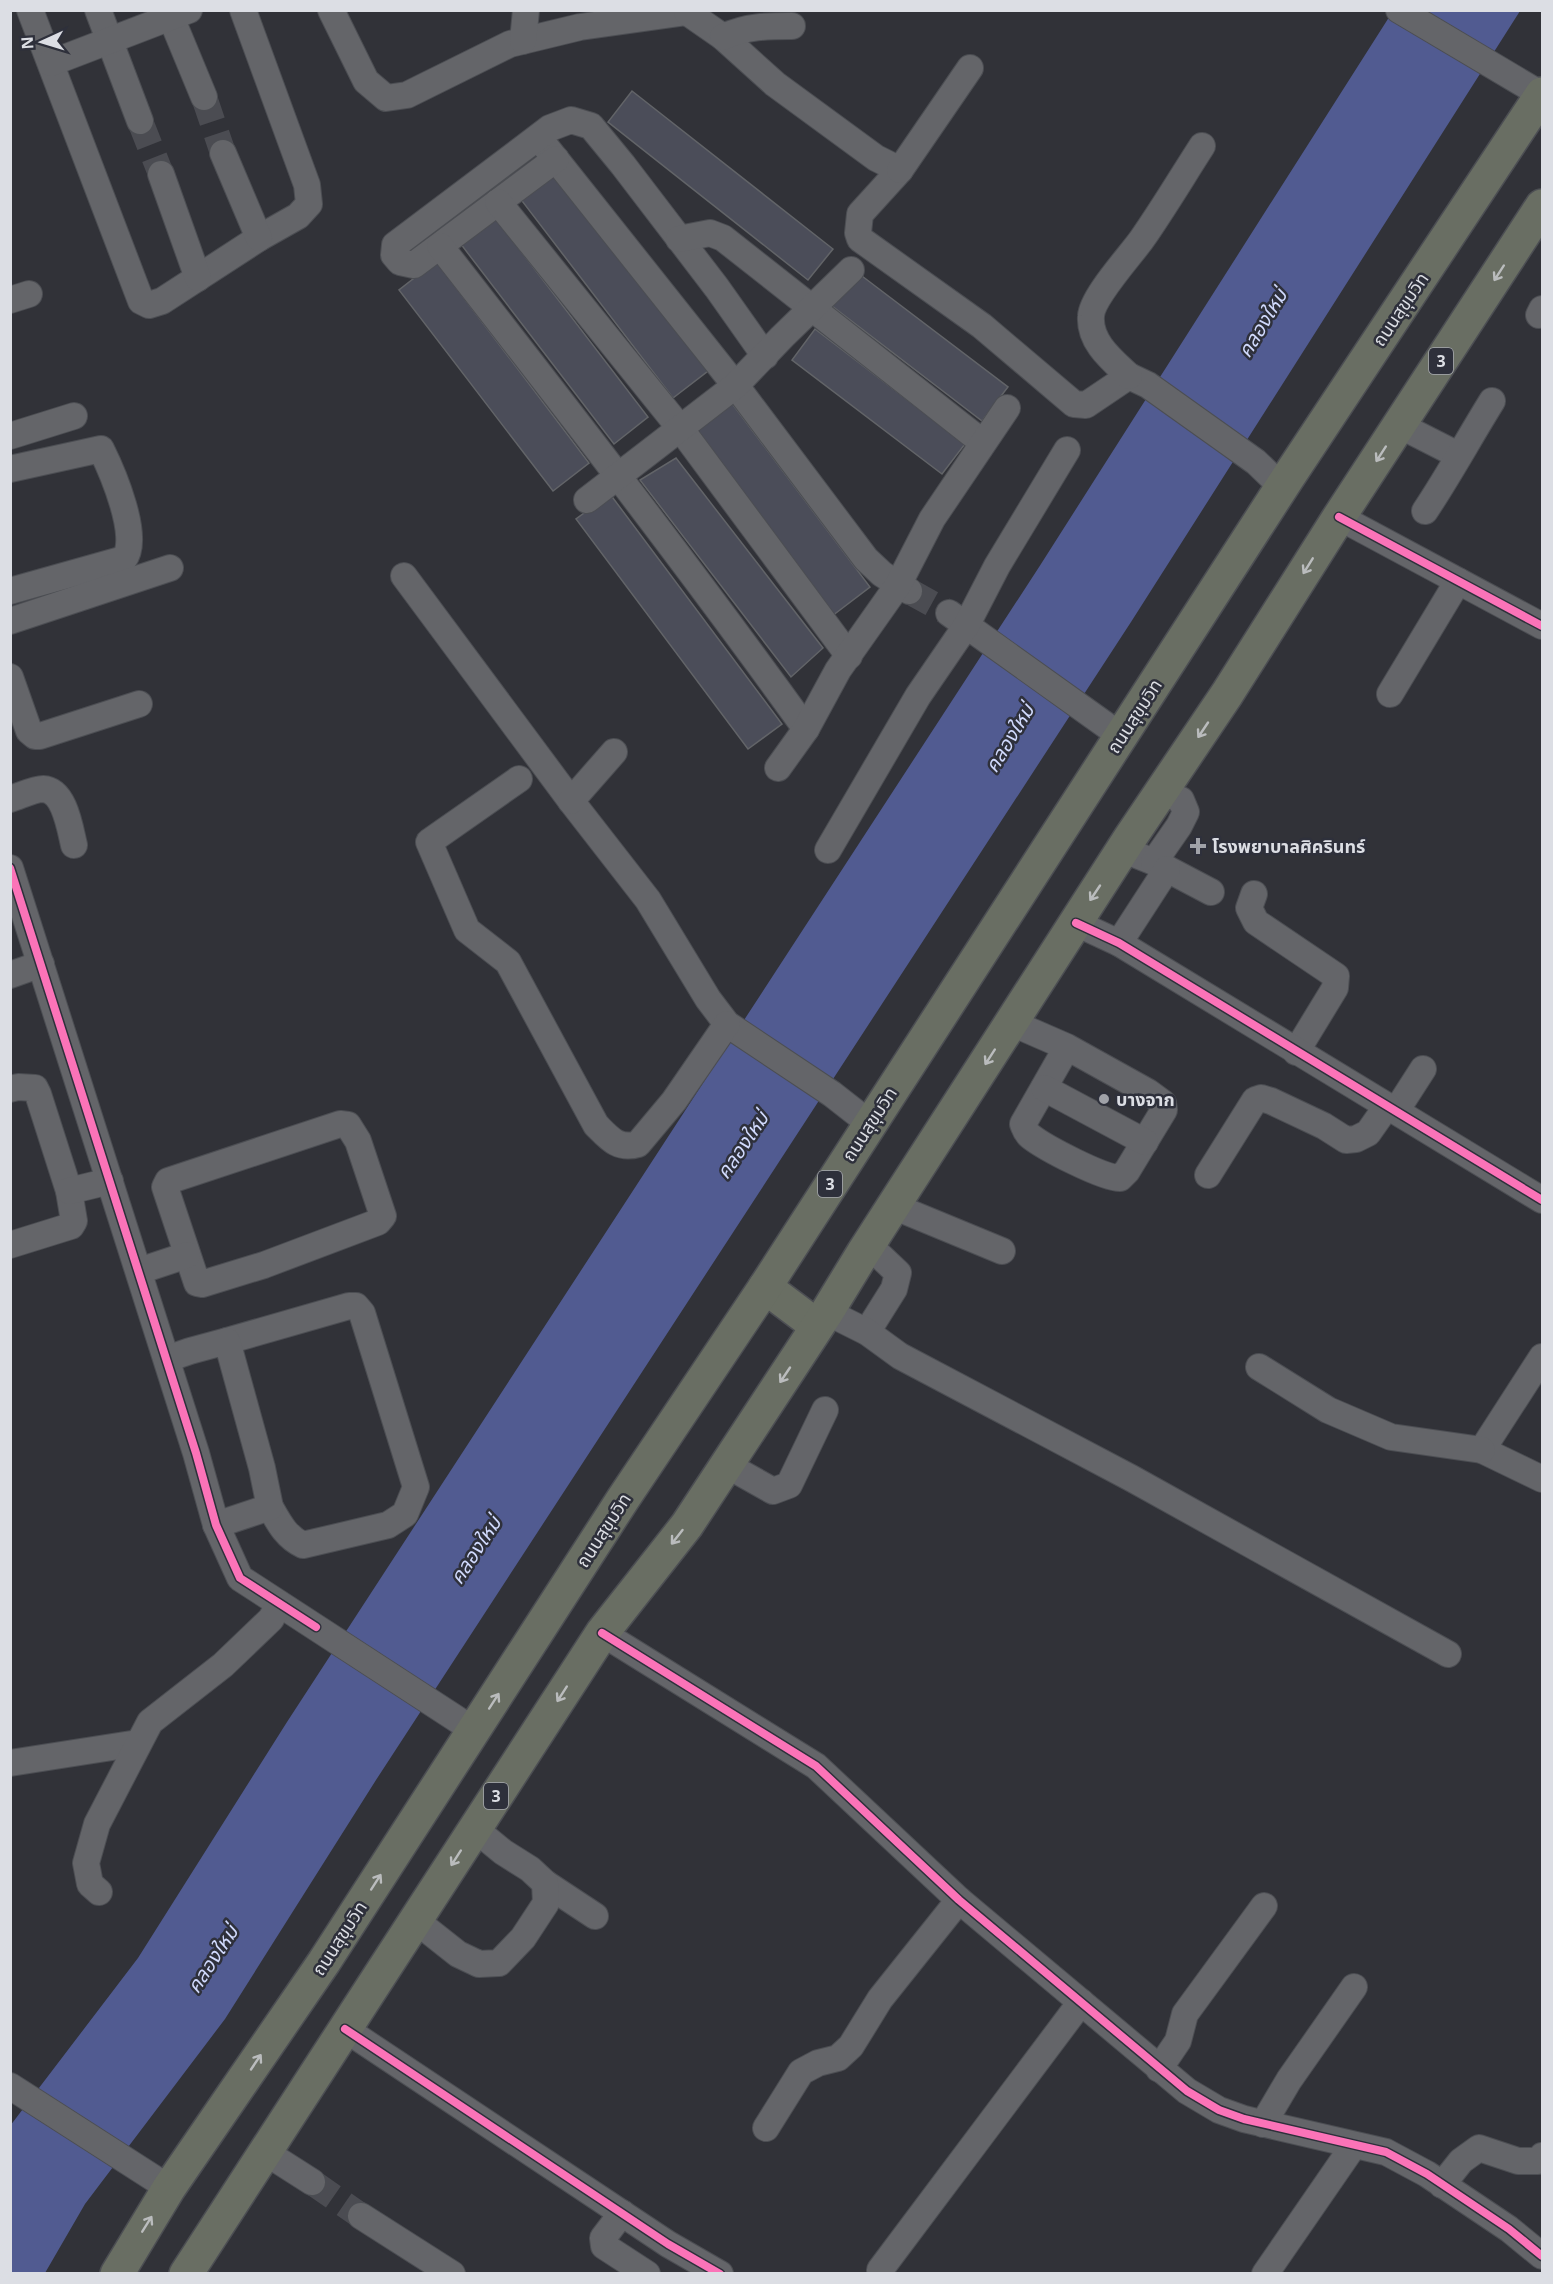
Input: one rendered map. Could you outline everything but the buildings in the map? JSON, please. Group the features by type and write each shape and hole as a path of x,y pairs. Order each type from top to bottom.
{"highway":[{"name":"ถนนสุขุมวิท","path":"117,2274 159,2182 324,1962 623,1499 765,1287 1282,487 1542,94"},
{"name":"3","path":"186,2274 602,1633 687,1525 1399,425 1534,237 1542,206"},
{"path":"765,1287 822,1319"}],"street":[{"path":"30,10 141,301 149,305 162,301 259,238 298,216 309,204 307,185 243,10"},
{"path":"98,10 140,121"},
{"path":"331,10 366,81 386,98 407,95 510,44 580,27 686,11 723,37 776,84 876,158 900,170"},
{"path":"523,41 526,10"},
{"path":"1399,10 1542,94"},
{"path":"51,63 176,13 204,97"},
{"path":"723,37 740,29 759,26 792,26"},
{"path":"970,68 900,170 860,214 858,233 860,238 982,327 1074,405 1086,405 1138,380"},
{"path":"556,159 414,265 400,262 394,255 395,245 550,128 572,120 591,126 623,165 717,288 765,356"},
{"path":"539,137 735,386 866,559 904,588"},
{"path":"1202,146 1142,238 1101,294 1091,315 1094,335 1105,354 1138,380 1256,462 1282,487"},
{"path":"223,153 259,238"},
{"path":"162,174 198,278"},
{"path":"498,202 680,428 849,656"},
{"path":"679,239 710,233 723,238 982,442"},
{"path":"440,246 620,476 806,729"},
{"path":"587,500 735,386 852,270"},
{"path":"1425,511 1448,478 1458,455 1491,401"},
{"path":"778,768 806,729 838,670 904,588 932,519 1007,408"},
{"path":"10,436 74,416"},
{"path":"1399,425 1458,455"},
{"path":"10,470 101,449 116,479 130,539 127,556 124,559 10,591"},
{"path":"828,850 918,696 966,626 997,566 1067,450"},
{"path":"1340,517 1542,626"},
{"path":"10,621 170,568"},
{"path":"404,576 571,801 648,900 708,999 730,1025 832,1094 870,1123"},
{"path":"1390,694 1458,581"},
{"path":"966,626 1093,719 1121,736"},
{"path":"10,677 29,731 35,736 139,704"},
{"path":"571,801 614,752"},
{"path":"519,779 429,842 467,930 508,962 596,1125 615,1143 624,1146 638,1144 674,1101 730,1025"},
{"path":"10,799 43,789 54,793 65,808 74,845"},
{"path":"1119,943 1186,812 1181,800 1168,794 1160,794"},
{"path":"1124,850 1160,865 1211,892"},
{"path":"10,868 167,1359 216,1525 240,1578 475,1731"},
{"path":"1254,894 1249,908 1256,922 1336,976 1335,988 1296,1052"},
{"path":"1076,923 1119,943 1542,1200"},
{"path":"10,975 41,964"},
{"path":"1012,1023 1066,1047 1148,1092 1163,1103 1164,1110 1127,1171 1120,1178 1105,1176 1037,1140 1029,1135 1023,1124 1066,1047"},
{"path":"1208,1175 1255,1100 1261,1098 1271,1101 1323,1126 1346,1140 1356,1139 1368,1133 1423,1069"},
{"path":"10,1089 35,1088 69,1191 74,1221 71,1226 10,1245"},
{"path":"1044,1088 1145,1142"},
{"path":"340,1124 348,1125 358,1141 383,1216 378,1222 264,1265 202,1284 197,1283 187,1255 165,1187 168,1181 304,1135 340,1124"},
{"path":"69,1191 110,1181"},
{"path":"893,1206 1002,1251"},
{"path":"863,1252 879,1255 898,1273 894,1289 867,1332"},
{"path":"139,1271 187,1255"},
{"path":"167,1359 190,1351 349,1306 357,1306 362,1312 416,1487 405,1514 388,1525 303,1545 294,1540 284,1530 270,1507 262,1468 227,1341"},
{"path":"822,1319 867,1332 900,1356 1131,1478 1448,1654"},
{"path":"1482,1450 1542,1357"},
{"path":"1258,1367 1328,1410 1391,1437 1482,1450 1542,1479"},
{"path":"725,1464 773,1491 789,1485 825,1410"},
{"path":"216,1525 270,1507"},
{"path":"99,1892 90,1884 86,1863 97,1824 150,1722 230,1659 271,1619 279,1605"},
{"path":"602,1633 816,1766 959,1900 1187,2091 1219,2110 1263,2124 1386,2152 1509,2229 1542,2256"},
{"path":"10,1763 138,1743"},
{"path":"475,1829 502,1852 530,1869 545,1883 595,1916"},
{"path":"415,1920 458,1954 479,1964 499,1964 523,1938 546,1904 545,1883"},
{"path":"766,2128 801,2072 818,2063 838,2058 851,2046 880,1999 959,1900"},
{"path":"1159,2069 1178,2042 1185,2014 1264,1906"},
{"path":"1263,2124 1289,2080 1354,1988"},
{"path":"880,2270 1081,2002"},
{"path":"345,2029 668,2244 720,2274"},
{"path":"17,2091 159,2182"},
{"path":"1265,2274 1354,2145"},
{"path":"1442,2185 1461,2160 1479,2148 1518,2161 1538,2161 1542,2156"},
{"path":"265,2152 312,2182"},
{"path":"622,2213 603,2238 604,2246 647,2274"},
{"path":"361,2216 419,2265 452,2274"}],"water":[{"name":"คลองใหม่","path":"1393,11 1520,11 1131,622 376,1780 225,2019 85,2204 45,2273 11,2273 10,2126 138,1958 287,1722 1041,564"}],"tunnel":[{"path":"204,97 223,153"},
{"path":"140,121 161,174"},
{"path":"909,591 949,613"},
{"path":"312,2182 361,2216"}],"cycle path":[{"path":"1339,517 1542,626"},
{"path":"10,868 196,1453 216,1525 240,1578 316,1627"},
{"path":"1076,923 1119,943 1542,1200"},
{"path":"602,1633 816,1766 959,1900 1187,2091 1219,2110 1244,2119 1386,2152 1427,2174 1509,2229 1542,2256"},
{"path":"345,2029 668,2244 720,2274"}],"place":[{"name":"โรงพยาบาลศิครินทร์","path":"1198,846"},
{"name":"บางจาก","path":"1104,1099"}]}
